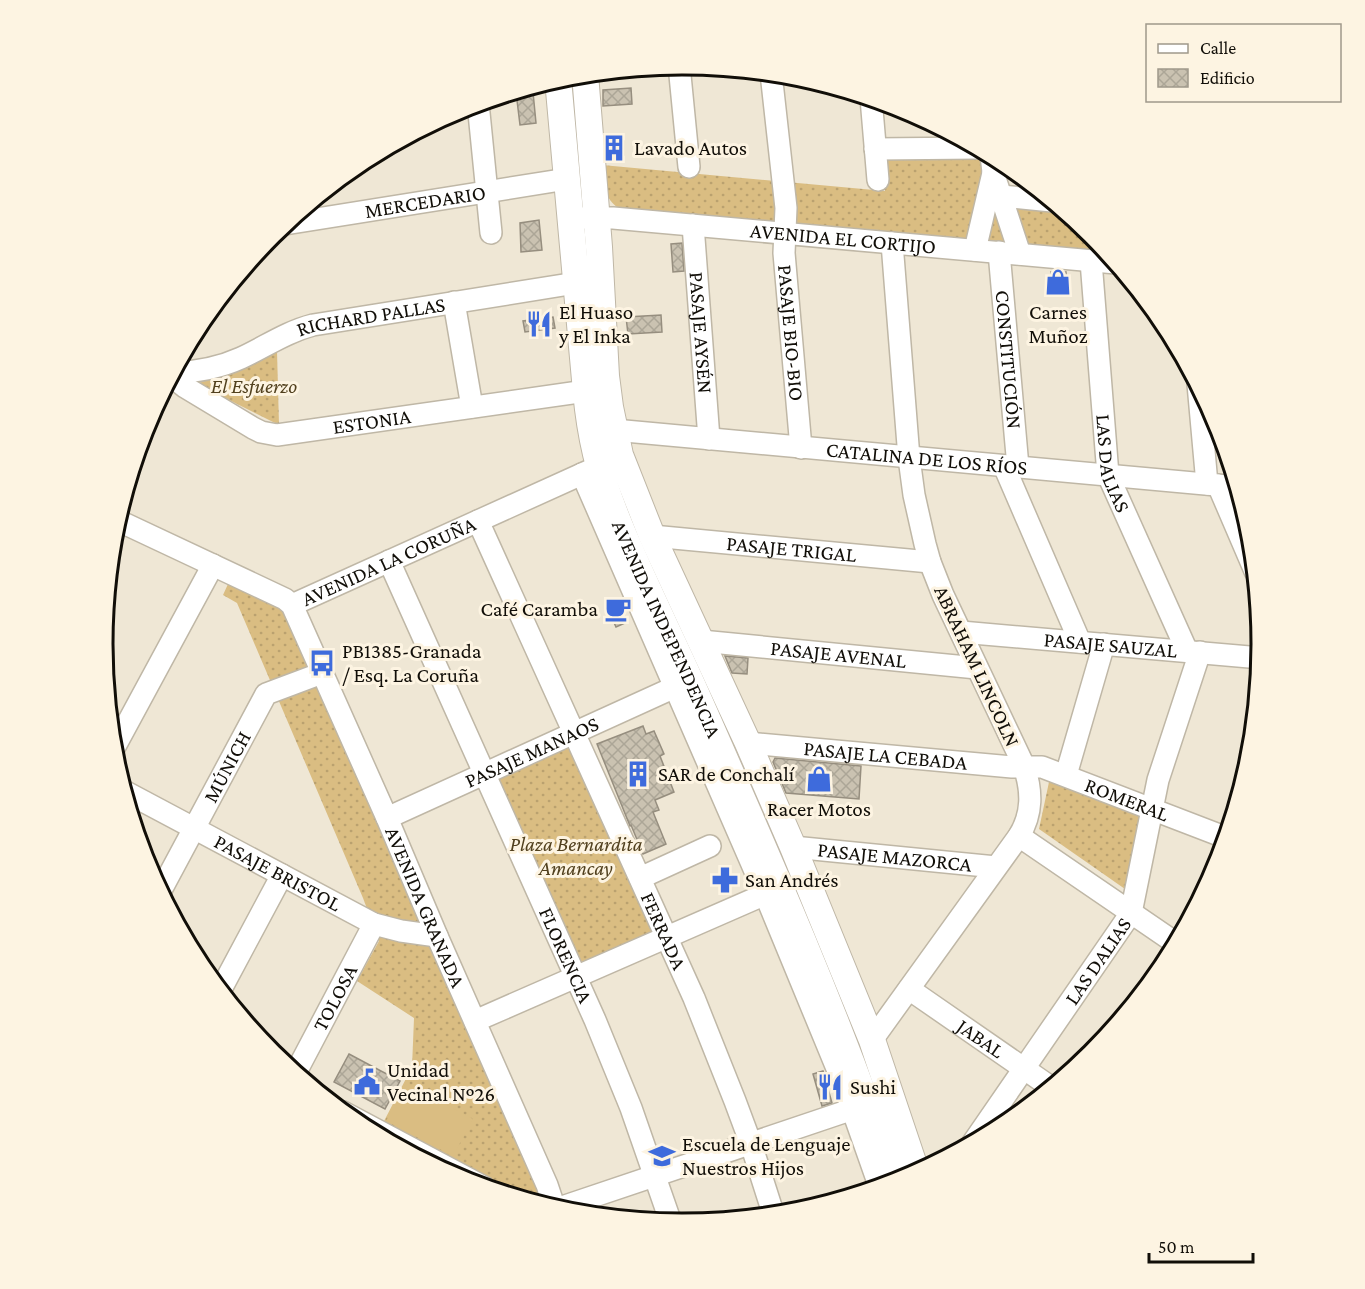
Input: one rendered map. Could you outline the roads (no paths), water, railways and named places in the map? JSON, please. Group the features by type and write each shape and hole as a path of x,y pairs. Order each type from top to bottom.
{"main road":[{"name":"AVENIDA INDEPENDENCIA","path":"586,84 606,376 614,430 622,462 652,536 748,743 793,847 872,1040 914,1165"},
{"name":"AVENIDA INDEPENDENCIA","path":"559,89 589,418 591,470 614,511 689,676 773,890 839,1030 892,1174"}],"street":[{"path":"680,75 689,167"},
{"name":"PASAJE BIO-BIO","path":"772,82 786,208 784,253 801,448"},
{"path":"872,107 878,180"},
{"path":"479,113 491,233"},
{"path":"875,149 961,148"},
{"path":"975,250 992,166"},
{"path":"993,167 1001,196 1010,253"},
{"name":"MERCEDARIO","path":"301,221 567,178"},
{"path":"1001,196 1037,200"},
{"name":"AVENIDA EL CORTIJO","path":"571,218 613,218 1104,262"},
{"name":"PASAJE AYSÉN","path":"693,225 709,439"},
{"name":"ABRAHAM LINCOLN","path":"872,1040 1019,836 1027,821 1030,807 1024,766 936,579 921,526 909,458 892,243"},
{"name":"CONSTITUCIÓN","path":"1010,253 1011,467 1080,642"},
{"name":"LAS DALIAS","path":"983,1128 1131,913 1158,780 1193,652 1108,475 1091,261"},
{"name":"RICHARD PALLAS","path":"182,373 228,363 289,333 313,325 576,283"},
{"path":"454,302 472,407"},
{"name":"ESTONIA","path":"178,381 253,428 269,435 284,435 586,391"},
{"path":"1207,422 1221,485 1242,537"},
{"name":"CATALINA DE LOS RÍOS","path":"614,430 1221,485"},
{"name":"AVENIDA LA CORUÑA","path":"126,524 285,599 292,605 591,470"},
{"name":"AVENIDA INDEPENDENCIA","path":"591,470 675,687 773,890 877,1180"},
{"name":"FERRADA","path":"478,521 574,732 600,774 640,878 719,1060 751,1144 771,1207"},
{"name":"PASAJE TRIGAL","path":"652,536 930,562"},
{"name":"FLORENCIA","path":"389,561 614,1064 668,1214"},
{"path":"121,736 213,565"},
{"name":"AVENIDA GRANADA","path":"292,605 552,1199"},
{"name":"PASAJE SAUZAL","path":"961,632 1252,657"},
{"name":"PASAJE AVENAL","path":"701,641 977,668"},
{"path":"1066,775 1104,644"},
{"name":"MÚNICH","path":"165,882 267,694 322,673"},
{"name":"PASAJE MANAOS","path":"387,818 675,687"},
{"name":"PASAJE LA CEBADA","path":"748,743 1012,767 1024,766"},
{"name":"ROMERAL","path":"1024,766 1042,767 1066,775 1219,835"},
{"name":"PASAJE BRISTOL","path":"133,796 374,924 401,931 437,936"},
{"path":"1019,836 1170,939"},
{"path":"640,878 710,846"},
{"name":"PASAJE MAZORCA","path":"793,847 996,867"},
{"path":"225,982 282,875"},
{"path":"475,1021 773,890"},
{"name":"TOLOSA","path":"300,1066 374,924"},
{"name":"JABAL","path":"909,989 1045,1083"},
{"path":"573,1203 853,1109"}],"place":[{"name":"Lavado Autos","path":"614,148"},
{"name":"Carnes Muñoz","path":"1058,282"},
{"name":"El Huaso y El Inka","path":"539,324"},
{"name":"Café Caramba","path":"618,609"},
{"name":"PB1385-Granada / Esq. La Coruña","path":"322,663"},
{"name":"SAR de Conchalí","path":"638,774"},
{"name":"Racer Motos","path":"819,779"},
{"name":"San Andrés","path":"725,880"},
{"name":"Unidad Vecinal Nº26","path":"367,1082"},
{"name":"Sushi","path":"830,1087"},
{"name":"Escuela de Lenguaje Nuestros Hijos","path":"662,1156"}],"park label":[{"name":"El Esfuerzo","path":"254,386"},
{"name":"Plaza Bernardita Amancay","path":"576,856"}]}
